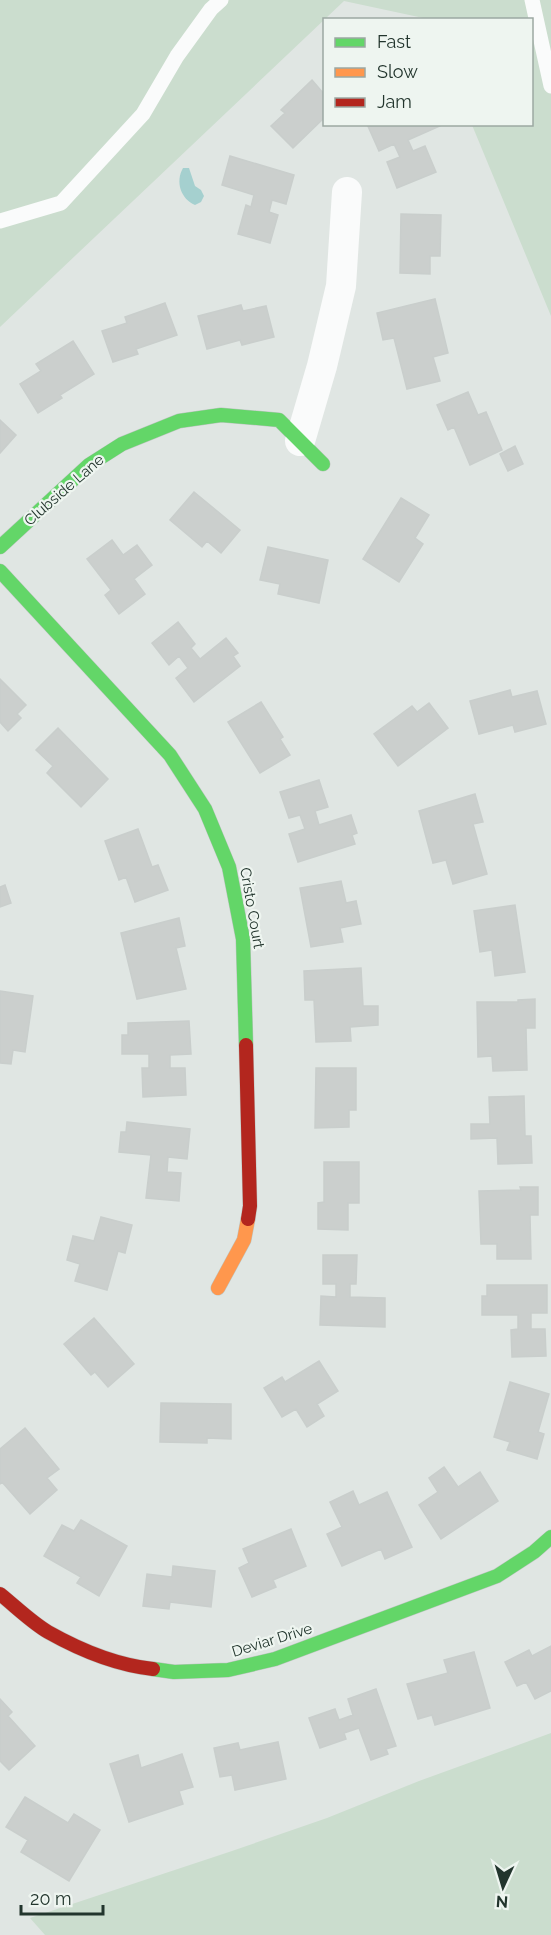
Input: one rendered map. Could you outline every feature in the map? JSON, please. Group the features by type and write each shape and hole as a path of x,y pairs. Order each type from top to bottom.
{"street":[{"path":"300,441 322,366 341,286 347,192"},
{"name":"Clubside Lane","path":"0,547 89,465 122,444 179,422 221,415 279,420 323,464"},
{"name":"Cristo Court","path":"0,571 171,755 205,809 229,867 243,939 250,1206 244,1240 218,1288"},
{"name":"Deviar Drive","path":"0,1594 46,1631 104,1658 135,1667 174,1672 228,1671 275,1659 497,1575 534,1552 551,1537"}],"lane":[{"path":"0,221 61,203 143,114 177,56 211,9 221,0"},
{"path":"532,0 551,86"}],"green space":[{"path":"0,0 551,0 551,316 472,126 533,126 533,18 423,18 344,1 326,18 323,18 323,21 0,327"},
{"path":"551,1733 551,1935 45,1935 30,1918 327,1818 419,1781"}],"water":[{"path":"183,168 189,168 195,186 204,196 201,202 195,205 186,199 181,190 180,179"}],"building":[{"path":"312,80 323,93 323,119 293,148 271,126 285,113 281,110"},
{"path":"368,126 440,126 408,140 413,151 425,146 436,172 397,188 387,162 400,157 394,144 379,151"},
{"path":"230,156 294,175 286,204 272,200 269,212 278,215 270,243 238,234 246,205 251,207 254,195 222,185"},
{"path":"401,214 441,215 440,256 430,256 430,274 400,273"},
{"path":"435,299 448,353 433,357 440,381 407,389 394,338 383,340 377,313"},
{"path":"165,303 177,335 136,349 138,354 113,362 102,331 127,323 125,317"},
{"path":"241,305 243,311 266,306 274,337 242,345 240,340 207,349 198,316"},
{"path":"73,341 94,374 60,395 62,398 38,413 20,384 41,371 36,364"},
{"path":"468,392 478,415 486,412 502,450 470,465 454,427 448,430 437,405"},
{"path":"0,420 16,435 0,453"},
{"path":"515,446 523,464 508,471 500,454"},
{"path":"194,492 240,530 221,553 207,541 202,547 170,520"},
{"path":"401,498 429,515 415,538 423,544 399,582 363,559"},
{"path":"112,540 123,555 137,545 152,565 134,579 145,594 119,614 105,595 111,590 87,559"},
{"path":"268,547 328,560 319,603 278,594 280,584 260,580"},
{"path":"178,622 195,644 191,648 200,659 226,638 238,653 233,656 240,666 194,702 176,678 188,668 179,656 169,665 152,643"},
{"path":"0,679 26,705 17,714 21,718 8,731 0,722"},
{"path":"510,690 512,697 537,691 546,724 515,732 513,725 479,734 470,701"},
{"path":"261,702 283,737 280,739 290,755 260,773 228,722"},
{"path":"429,703 448,728 398,766 374,734 412,706 417,712"},
{"path":"58,728 108,779 81,807 47,773 53,766 36,750"},
{"path":"319,780 328,807 315,811 319,825 351,815 357,833 352,835 355,844 298,862 289,834 305,829 300,815 289,818 280,792"},
{"path":"475,794 483,822 473,824 487,874 453,884 446,860 433,863 419,811"},
{"path":"138,829 152,867 158,865 168,890 135,902 126,877 119,880 105,841"},
{"path":"341,881 346,903 356,901 361,924 340,928 343,942 311,947 300,888"},
{"path":"5,885 11,903 0,907 0,887"},
{"path":"515,905 525,972 495,976 492,950 480,952 474,911"},
{"path":"179,918 185,946 176,948 186,989 137,999 121,933"},
{"path":"361,968 363,1006 378,1006 378,1025 350,1027 351,1041 316,1042 314,1000 305,1000 304,971"},
{"path":"0,991 33,996 25,1052 13,1050 11,1064 0,1063"},
{"path":"535,999 535,1028 526,1028 527,1070 493,1071 492,1056 478,1057 477,1002 518,1002 518,1000"},
{"path":"189,1021 191,1054 170,1055 170,1068 185,1068 186,1095 143,1097 142,1068 149,1068 149,1054 122,1054 122,1035 128,1035 128,1023"},
{"path":"316,1068 356,1068 356,1110 349,1110 349,1127 315,1128"},
{"path":"524,1096 525,1136 531,1136 532,1163 498,1164 497,1138 471,1139 471,1124 490,1124 489,1097"},
{"path":"127,1122 190,1129 187,1159 168,1157 167,1172 181,1173 179,1201 146,1198 151,1155 119,1152 121,1132 126,1132"},
{"path":"324,1162 359,1162 359,1203 348,1203 348,1230 318,1229 318,1203 324,1202"},
{"path":"520,1187 538,1187 538,1215 530,1215 531,1259 497,1259 497,1244 481,1244 479,1191 521,1190"},
{"path":"101,1217 132,1225 125,1253 118,1251 107,1290 75,1281 80,1264 67,1260 73,1236 94,1241"},
{"path":"323,1255 357,1255 356,1284 350,1284 350,1297 385,1298 385,1327 320,1325 321,1296 336,1297 336,1284 323,1284"},
{"path":"487,1285 547,1285 547,1313 531,1313 531,1329 545,1329 546,1356 512,1357 511,1330 518,1329 518,1315 482,1315 482,1296 487,1296"},
{"path":"94,1318 134,1364 108,1387 95,1372 91,1375 64,1344"},
{"path":"319,1361 338,1391 317,1404 324,1416 307,1427 296,1409 282,1417 264,1388 282,1377 285,1382"},
{"path":"510,1382 549,1394 538,1432 544,1434 537,1459 507,1450 510,1442 494,1437"},
{"path":"161,1403 231,1404 231,1439 207,1438 207,1443 160,1442"},
{"path":"25,1428 59,1469 47,1478 57,1490 30,1514 2,1482 0,1484 0,1449"},
{"path":"444,1467 458,1487 480,1472 498,1501 441,1539 419,1505 438,1492 429,1478"},
{"path":"353,1491 359,1505 387,1492 412,1547 385,1559 381,1549 342,1566 327,1534 342,1527 330,1502"},
{"path":"81,1520 127,1546 99,1596 77,1583 81,1577 44,1556 62,1525 74,1531"},
{"path":"291,1529 306,1566 273,1580 276,1587 252,1597 239,1568 249,1563 243,1549"},
{"path":"173,1566 215,1571 211,1607 170,1602 169,1609 143,1606 147,1574 172,1577"},
{"path":"551,1646 551,1691 535,1699 526,1682 517,1686 505,1662 529,1650 532,1656"},
{"path":"474,1652 490,1708 435,1725 432,1715 418,1719 407,1684 448,1673 444,1660"},
{"path":"376,1689 396,1746 386,1749 388,1754 371,1760 359,1728 344,1733 346,1739 320,1748 309,1718 335,1709 339,1720 353,1715 348,1699"},
{"path":"0,1699 12,1712 8,1716 35,1746 9,1770 0,1761"},
{"path":"278,1742 286,1779 235,1790 232,1775 220,1777 214,1748 238,1743 240,1750"},
{"path":"182,1754 193,1787 179,1791 183,1804 129,1822 110,1764 138,1755 141,1768"},
{"path":"25,1797 68,1823 74,1814 100,1830 69,1881 21,1852 28,1840 6,1827"}],"traffic: fast":[{"path":"0,547 89,465 122,444 179,421 221,415 279,420 323,464"},
{"path":"0,571 170,755 205,809 229,867 243,939 246,1045"},
{"path":"153,1669 174,1672 228,1670 275,1659 497,1576 534,1552 551,1537"}],"traffic: slow":[{"path":"218,1288 244,1240 248,1219"}],"traffic: jam":[{"path":"246,1045 250,1206 248,1219"},
{"path":"0,1594 29,1619 73,1645 112,1660 153,1669"}]}
